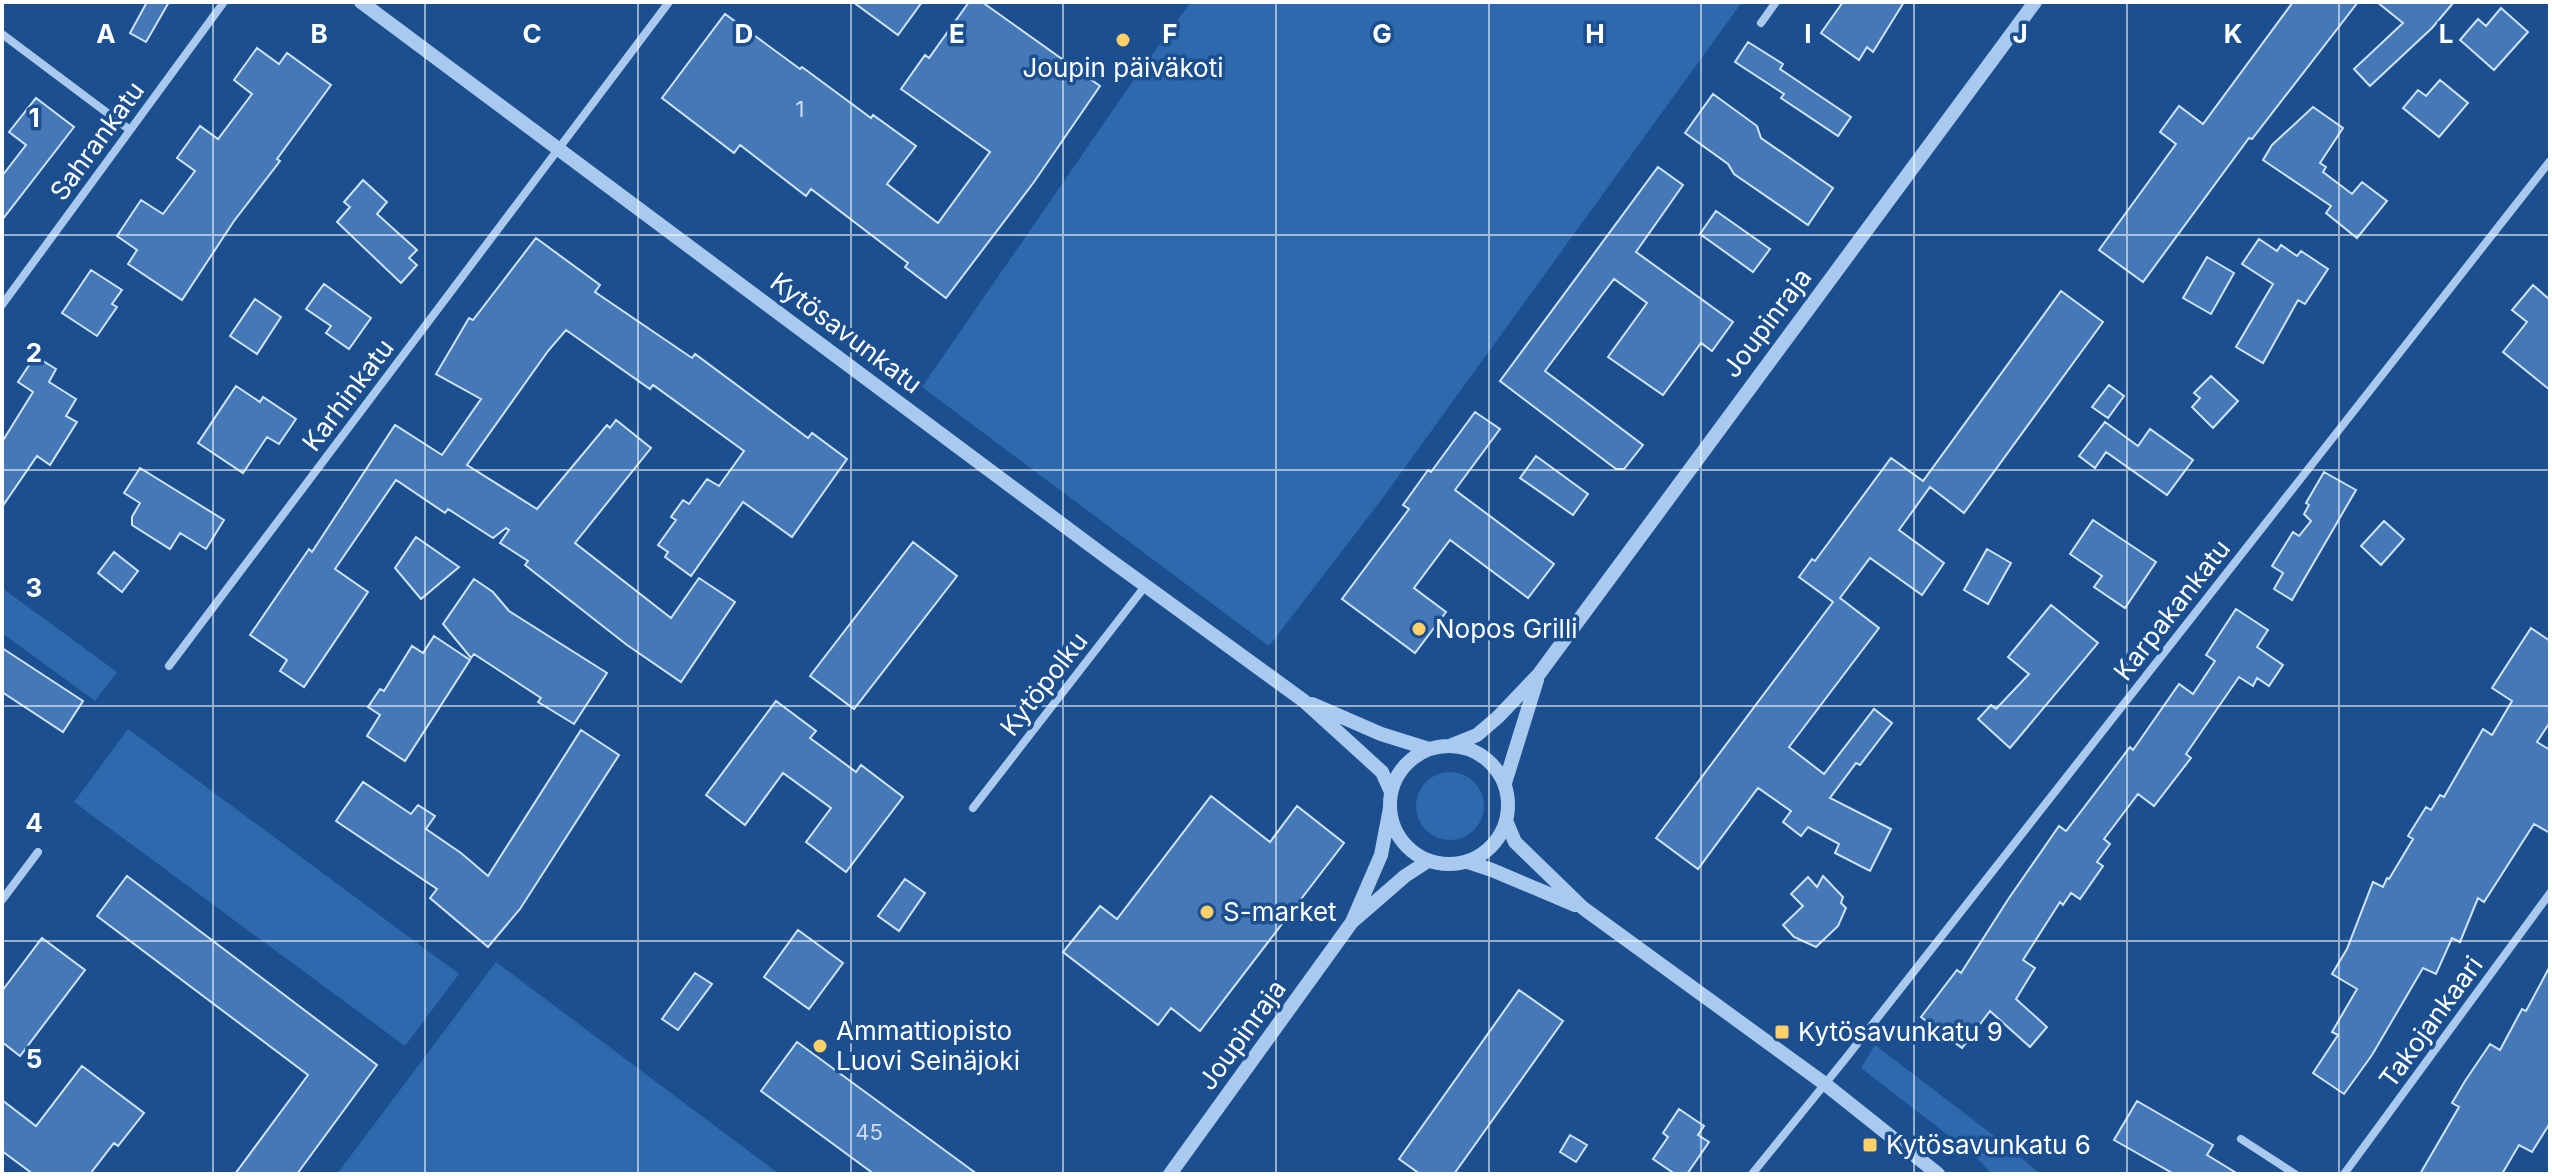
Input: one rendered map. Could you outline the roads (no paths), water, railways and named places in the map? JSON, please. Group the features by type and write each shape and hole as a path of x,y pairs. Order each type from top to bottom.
{"street":[{"name":"Sahrankatu","path":"2,305 224,2"},
{"name":"Kytösavunkatu","path":"361,2 1304,701 1382,772 1391,792"},
{"name":"Karhinkatu","path":"169,666 669,2"},
{"path":"1761,23 1776,2"},
{"name":"Joupinraja","path":"1452,745 1477,735 1539,674 2035,2"},
{"path":"2,34 130,130"},
{"name":"Karpakankatu","path":"1752,1174 2550,161"},
{"name":"Kytöpolku","path":"973,808 1146,585"},
{"name":"Joupinraja","path":"1505,783 1539,674"},
{"name":"Kytösavunkatu","path":"1304,701 1381,734 1429,749"},
{"path":"1452,745 1484,756 1496,768 1505,783 1509,803 1507,823 1498,840 1485,854 1468,862 1448,865 1428,861 1413,852 1401,840 1393,825 1390,808 1391,792 1399,773 1412,759 1429,749 1452,745"},
{"name":"Joupinraja","path":"1170,1174 1352,922 1381,855 1390,808"},
{"path":"1507,823 1515,842 1583,908 1825,1084 1938,1174"},
{"path":"2,900 38,852"},
{"name":"Joupinraja","path":"1352,922 1405,876 1428,861"},
{"path":"1468,862 1583,908"},
{"name":"Takojankaari","path":"2344,1174 2550,893"},
{"path":"2241,1139 2295,1174"}],"place":[{"name":"Joupin päiväkoti","path":"1123,40"},
{"name":"Nopos Grilli","path":"1419,629"},
{"name":"S-market","path":"1207,912"},
{"name":"Kytösavunkatu 9","path":"1782,1032"},
{"name":"Ammattiopisto Luovi Seinäjoki","path":"820,1046"},
{"name":"Kytösavunkatu 6","path":"1870,1145"}]}
